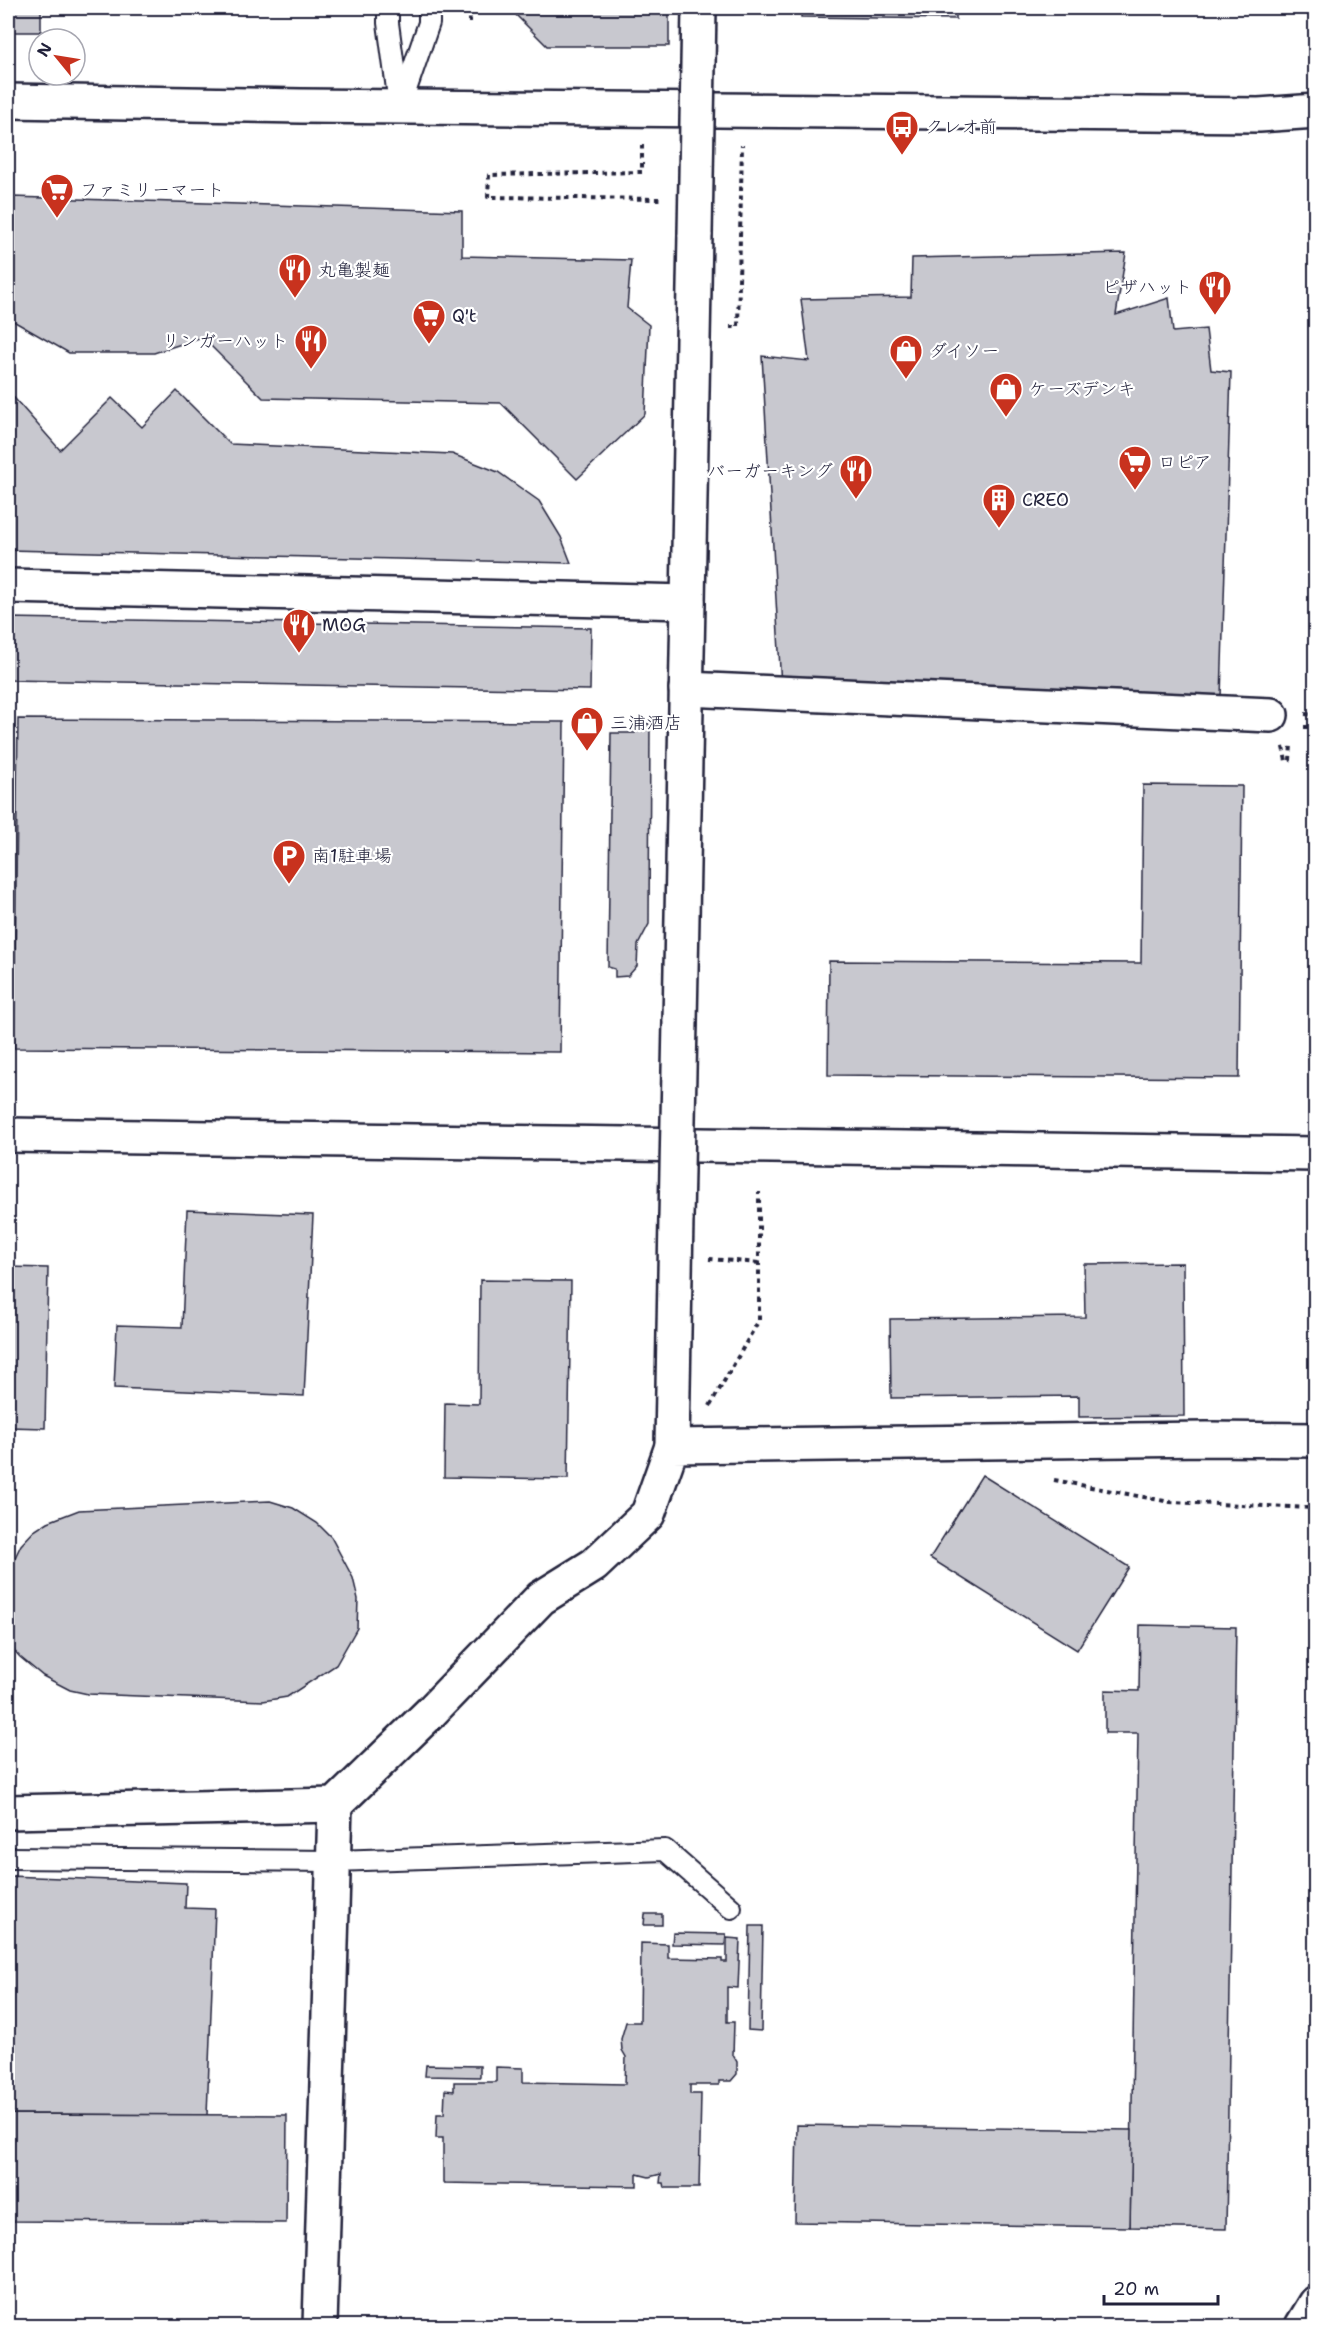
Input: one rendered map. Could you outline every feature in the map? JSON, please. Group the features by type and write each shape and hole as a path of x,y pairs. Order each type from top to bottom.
{"street":[{"path":"8,1812 336,1804 430,1713 541,1598 594,1565 648,1514 679,1446 676,1218 699,8"},
{"path":"8,101 400,107 1247,114 1316,111"},
{"path":"8,586 688,602"},
{"path":"686,689 1271,715"},
{"path":"8,1135 1316,1154"},
{"path":"679,1446 1208,1438 1316,1440"},
{"path":"320,2326 336,1804"},
{"path":"1302,2326 1316,2303"}],"lane":[{"path":"388,8 388,23 400,107"},
{"path":"400,107 429,23 429,8"},
{"path":"8,1858 334,1861 665,1850 731,1908"}],"path":[{"path":"470,8 470,23"},
{"path":"693,326 738,327 742,142"},
{"path":"642,145 642,172 489,175 488,197 695,200"},
{"path":"679,1446 759,1320 759,1192"},
{"path":"676,1257 760,1263"},
{"path":"1043,1478 1170,1502 1312,1508"}],"building":[{"path":"8,8 41,8 41,27 27,27 27,32 8,32"},
{"path":"509,8 669,8 669,46 547,46"},
{"path":"801,8 956,8 956,19 801,17"},
{"name":"Q't","path":"12,197 462,211 462,256 631,260 627,308 649,325 645,414 577,479 501,403 263,398 202,337 154,353 69,353 8,318 8,201"},
{"name":"CREO","path":"1126,253 1116,315 1169,298 1173,332 1206,329 1211,370 1231,372 1221,697 781,686 762,356 809,361 801,299 911,297 912,258"},
{"path":"8,391 60,450 112,398 142,427 177,391 230,444 452,454 498,472 539,501 561,537 571,563 8,550"},
{"name":"MOG","path":"8,618 591,628 590,690 8,680"},
{"name":"南1駐車場","path":"18,719 564,722 560,1052 14,1048"},
{"path":"636,723 650,724 649,924 638,945 637,966 628,976 615,977 615,969 608,967 611,733 635,733"},
{"path":"1143,785 1242,786 1239,1078 828,1075 829,961 1141,963"},
{"path":"187,1210 313,1215 304,1396 114,1388 117,1325 182,1327"},
{"path":"1183,1263 1184,1416 1079,1417 1079,1396 891,1398 890,1319 1085,1317 1084,1264"},
{"path":"8,1267 48,1268 45,1428 8,1427"},
{"path":"480,1280 571,1281 568,1479 444,1477 445,1403 479,1404"},
{"path":"982,1475 1129,1567 1077,1650 930,1558"},
{"path":"270,1501 293,1508 317,1523 331,1537 353,1578 358,1599 357,1628 336,1665 287,1697 263,1701 88,1694 70,1690 43,1676 8,1644 8,1572 21,1545 34,1531 48,1522 79,1510"},
{"path":"1140,1625 1236,1627 1226,2229 1130,2227 1138,1733 1105,1733 1105,1690 1139,1691"},
{"path":"9,1876 186,1883 185,1908 215,1909 207,2115 8,2114"},
{"path":"645,1914 662,1914 662,1925 644,1925"},
{"path":"750,1926 763,1926 761,2031 748,2030"},
{"path":"673,1933 726,1934 725,1945 672,1944"},
{"path":"727,1938 740,1939 738,1988 727,1987 727,2022 734,2022 733,2055 737,2062 737,2074 731,2081 719,2081 719,2085 690,2085 690,2094 701,2094 699,2188 665,2188 664,2183 660,2183 661,2174 649,2177 637,2174 637,2186 443,2183 443,2138 436,2138 437,2114 444,2114 445,2090 454,2091 454,2082 496,2082 496,2067 523,2068 523,2082 625,2084 626,2057 622,2050 621,2039 626,2022 640,2022 641,1943 668,1944 668,1958 722,1959 722,1962 727,1962"},
{"path":"426,2065 480,2066 480,2077 425,2076"},
{"path":"8,2114 287,2115 286,2223 8,2221"},
{"path":"797,2125 1132,2130 1130,2227 795,2222"}],"place":[{"name":"クレオ前","path":"902,156"},
{"name":"ファミリーマート","path":"57,219"},
{"name":"丸亀製麺","path":"295,299"},
{"name":"ピザハット","path":"1215,316"},
{"name":"Q't","path":"429,345"},
{"name":"リンガーハット","path":"311,370"},
{"name":"ダイソー","path":"906,380"},
{"name":"ケーズデンキ","path":"1006,418"},
{"name":"ロピア","path":"1135,491"},
{"name":"バーガーキング","path":"856,500"},
{"name":"CREO","path":"999,529"},
{"name":"MOG","path":"299,654"},
{"name":"三浦酒店","path":"587,752"},
{"name":"南1駐車場","path":"289,885"}]}
